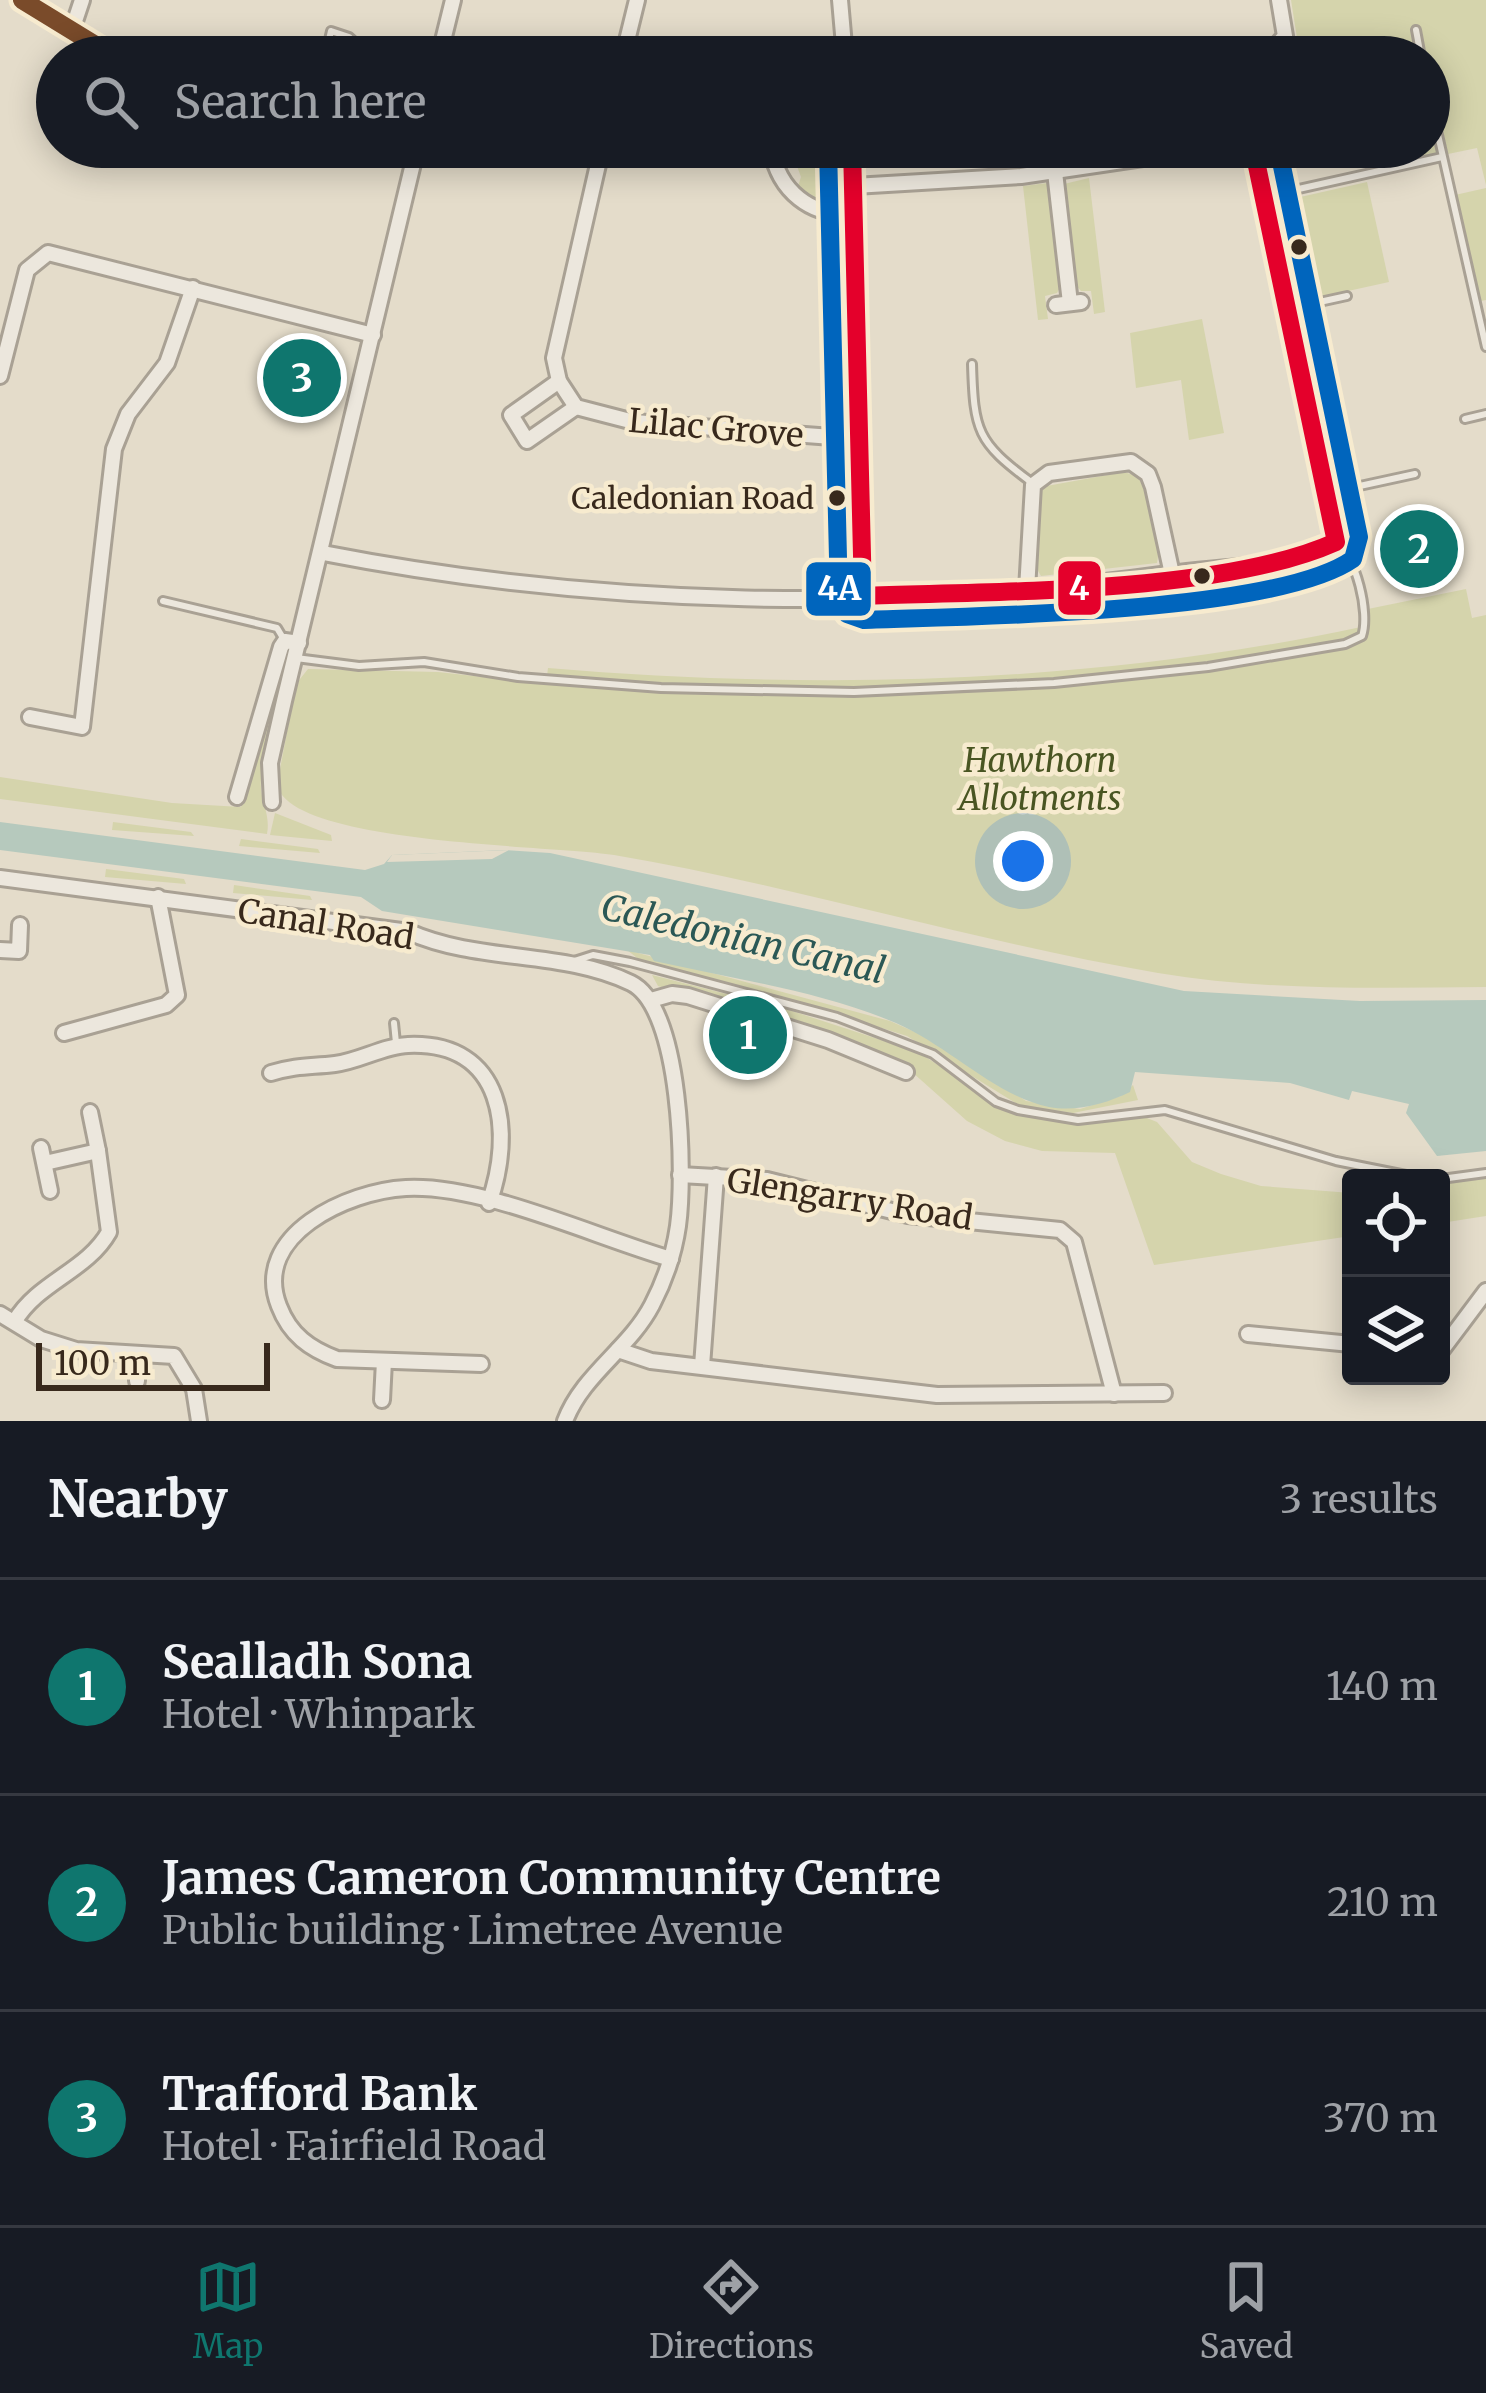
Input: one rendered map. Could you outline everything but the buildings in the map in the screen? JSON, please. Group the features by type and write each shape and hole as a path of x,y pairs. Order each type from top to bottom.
{"street":[{"path":"22,0 76,36"},
{"path":"71,33 82,0"},
{"path":"444,36 453,0"},
{"path":"628,36 637,0"},
{"path":"840,0 843,36"},
{"path":"1279,0 1285,36"},
{"path":"237,797 323,553 412,168"},
{"path":"559,381 511,416 527,441 576,407 559,381 558,335 597,168"},
{"path":"776,168 799,199 820,211 855,213"},
{"path":"853,168 863,596"},
{"path":"854,186 1081,168"},
{"path":"323,553 453,575 647,594 863,596 1027,590 1172,574 1306,554 1336,542 1258,168"},
{"path":"1055,172 1069,304"},
{"path":"0,376 27,270 48,253 373,335"},
{"path":"30,717 81,735 114,448 119,429 167,363 193,288"},
{"name":"Lilac Grove","path":"576,407 634,422 859,439"},
{"path":"1027,590 1029,494 1034,484 1049,473 1131,462 1141,466 1153,487 1172,574"},
{"path":"272,802 270,763 293,647"},
{"name":"Canal Road","path":"0,878 409,932 448,950 622,979 651,1000"},
{"path":"64,1033 166,1005 177,995 158,897"},
{"path":"0,950 19,951 20,926"},
{"path":"565,1421 587,1380 651,1308 670,1259 680,1175 670,1056 651,1000 672,994 688,996 828,1040 906,1072"},
{"path":"271,1073 309,1061 335,1064 397,1047 428,1046 464,1058 494,1094 505,1136 489,1203"},
{"path":"90,1112 109,1232 94,1253 8,1317 41,1339 76,1350 175,1357 194,1389 199,1421"},
{"path":"50,1192 43,1155 98,1151"},
{"name":"Glengarry Road","path":"680,1175 767,1180 908,1215 1069,1234 1114,1394"},
{"path":"701,1366 716,1176"},
{"path":"481,1364 338,1359 298,1339 275,1297 279,1255 314,1219 376,1192 428,1187 670,1259"},
{"path":"1450,1339 1486,1292"},
{"path":"1248,1334 1318,1336 1342,1342"},
{"path":"618,1350 651,1361 937,1395 1164,1393"},
{"path":"136,1355 137,1381"},
{"path":"382,1400 384,1361"}],"lane":[{"path":"1416,30 1417,36"},
{"path":"1264,196 1392,168"},
{"path":"1445,168 1481,306 1486,347"},
{"path":"1288,309 1347,296"},
{"path":"972,364 973,412 982,437 992,454 1034,484"},
{"path":"1465,419 1486,414"},
{"path":"1329,492 1415,474"},
{"path":"163,601 277,628 293,647 359,666 424,662 551,680 759,693 948,691 1208,667 1345,644 1362,636 1366,620 1346,550 1336,542"},
{"name":"Canal Road","path":"563,967 586,955 630,962 837,1017 933,1054 996,1102 1018,1110 1078,1120 1165,1110 1373,1169"},
{"path":"394,1023 397,1047"},
{"path":"1450,1177 1486,1173"}],"green space":[{"path":"1291,0 1486,0 1486,185 1477,148 1450,154 1450,36 1297,36"},
{"path":"798,168 841,168 841,203 822,203 797,189"},
{"path":"1089,178 1105,312 1094,314 1091,291 1081,291 1074,283 1064,184"},
{"path":"1367,182 1389,282 1298,302 1278,202"},
{"path":"1048,183 1062,284 1057,293 1045,296 1048,319 1038,320 1023,186"},
{"path":"1486,188 1486,300 1481,301 1455,195"},
{"path":"1202,319 1224,433 1189,440 1181,380 1136,388 1130,333"},
{"path":"1124,472 1140,477 1148,496 1157,531 1157,563 1041,576 1034,564 1041,487"},
{"name":"Hawthorn Allotments","path":"1466,589 1472,618 1486,615 1486,987 1281,986 1158,973 614,855 374,831 327,820 293,805 277,785 296,684 308,669 438,672 546,684 548,668 854,680 1058,671 1159,661 1361,627 1358,611"},
{"path":"286,656 263,764 267,834 0,799 0,777 172,803 241,807"},
{"path":"275,813 331,835 332,841 270,835"},
{"path":"113,822 191,832 194,836 112,830"},
{"path":"241,839 318,849 320,853 239,846"},
{"path":"106,869 184,879 186,884 105,877"},
{"path":"234,885 310,896 312,900 233,893"},
{"path":"627,950 890,1021 940,1043 1026,1101 1080,1109 1121,1096 1133,1085 1138,1100 1073,1113 1019,1105 907,1036 796,1001 646,965"},
{"path":"652,975 789,1010 918,1052 1012,1113 1071,1124 1137,1114 1157,1122 1192,1162 1221,1174 1261,1186 1342,1192 1342,1237 1154,1265 1115,1153 1042,1151 1005,1141 967,1121 912,1072 658,986"},
{"path":"1486,1178 1486,1216 1450,1222 1450,1182"}],"water":[{"name":"Caledonian Canal","path":"0,822 365,870 384,864 392,855 550,853 1184,991 1360,1001 1486,1000 1486,1151 1437,1156 1406,1113 1409,1104 1352,1091 1349,1100 1290,1083 1135,1072 1130,1092 1080,1108 1049,1107 1011,1093 896,1023 807,994 654,961 650,955 382,911 361,897 0,850"}],"pier":[{"path":"509,850 492,859 387,862 392,855"}],"transit line":[{"path":"22,0 81,36"},
{"name":"4A","path":"828,168 839,599 847,614 864,620 1119,609 1192,601 1314,577 1353,559 1359,537 1282,168"},
{"name":"4","path":"853,168 863,596 1170,581 1288,559 1336,542 1257,168"}],"place":[{"name":"Trafford Bank","path":"302,378"},
{"name":"Caledonian Road","path":"837,498"},
{"name":"James Cameron Community Centre","path":"1419,549"},
{"name":"Sealladh Sona","path":"748,1035"}]}
